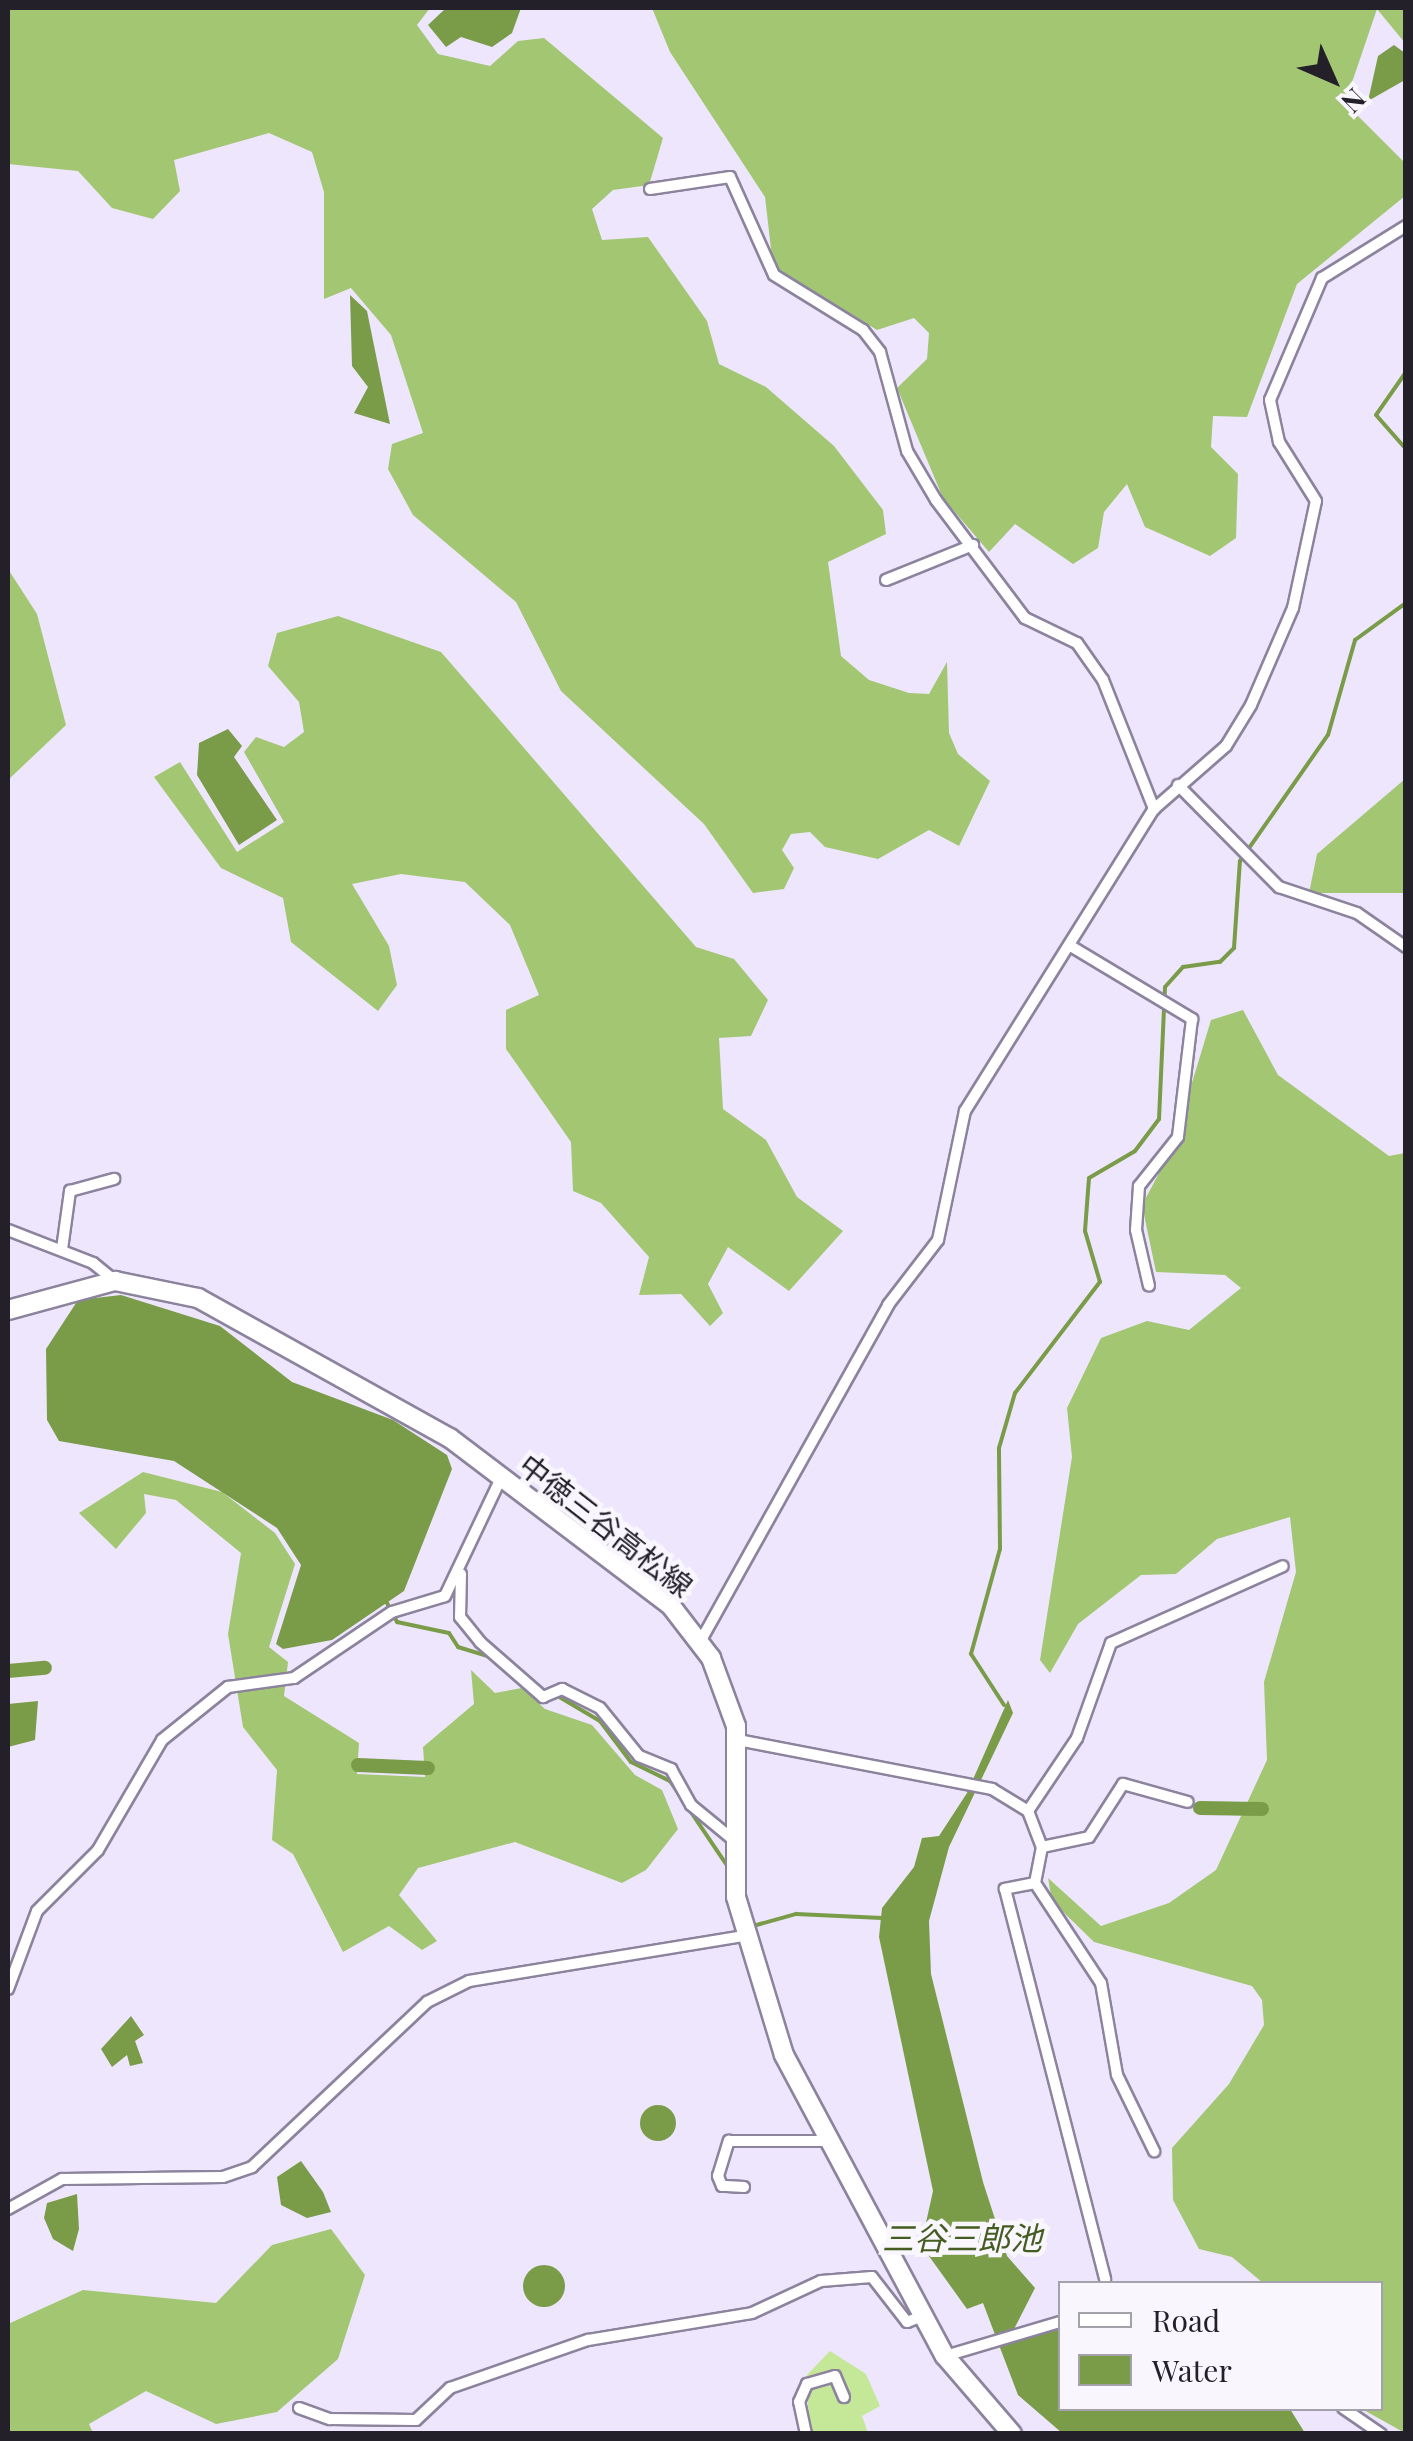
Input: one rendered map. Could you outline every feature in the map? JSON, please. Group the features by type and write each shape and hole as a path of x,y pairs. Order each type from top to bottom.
{"main road":[{"name":"中徳三谷高松線","path":"8,1310 115,1281 175,1290 248,1323 502,1476 641,1579 700,1642 738,1740 736,1842 744,1936 826,2141 945,2356 1012,2434"}],"street":[{"path":"650,189 730,177 774,275 863,330 880,352 907,451 1025,618 1077,643 1103,680 1154,809"},
{"path":"700,1642 879,1320 938,1240 966,1111 1154,809 1239,729 1293,608 1316,501 1268,415 1296,322 1322,278 1406,226"},
{"path":"886,580 973,545"},
{"path":"1178,786 1244,844 1298,899 1356,913 1406,947"},
{"path":"1069,945 1156,1004 1192,1019 1178,1137 1139,1186 1136,1230 1150,1286"},
{"path":"62,1250 70,1191 114,1179"},
{"path":"8,1230 62,1250 115,1281"},
{"path":"8,1989 36,1911 98,1850 144,1761 204,1700 228,1687 294,1678 392,1612 431,1607 461,1573 502,1476"},
{"path":"1028,1811 1077,1738 1111,1643 1283,1566"},
{"path":"461,1573 460,1616 480,1642 543,1697 562,1689 600,1708 639,1756 671,1769 691,1805 736,1842"},
{"path":"738,1740 982,1787 1028,1811 1042,1847 1035,1883 1102,1983 1118,2075 1154,2151"},
{"path":"1042,1847 1089,1837 1123,1784 1188,1802"},
{"path":"1035,1883 1005,1890 1105,2278"},
{"path":"8,2210 62,2179 223,2177 252,2167 427,2002 469,1981 744,1936"},
{"path":"744,2187 722,2186 718,2176 729,2141 826,2141"},
{"path":"299,2408 330,2419 416,2420 450,2388 588,2340 752,2314 821,2282 872,2277 907,2322 923,2316"},
{"path":"945,2356 985,2339 1058,2322"},
{"path":"806,2434 800,2402 807,2384 834,2376 844,2397"},
{"path":"1347,2411 1381,2434"}],"shaded area":[{"path":"8,8 430,8 417,25 438,54 490,66 518,41 544,38 663,138 649,185 613,190 592,209 602,240 648,237 707,321 719,364 766,387 834,446 883,510 886,534 828,562 841,656 869,680 909,693 929,694 947,662 949,733 958,754 990,781 959,846 929,830 878,859 825,847 810,832 791,834 782,850 794,868 784,889 753,893 704,824 561,691 516,602 413,515 388,469 392,444 423,433 391,335 351,288 324,299 324,192 312,152 269,133 174,160 180,191 153,219 112,208 78,171 8,164"},
{"path":"652,8 1405,8 1405,43 1377,9 1345,103 1405,163 1405,196 1297,284 1247,417 1213,416 1211,447 1238,474 1236,538 1210,556 1145,527 1127,484 1104,512 1098,548 1073,564 1015,524 989,552 943,498 897,388 927,359 929,333 914,318 877,330 773,266 765,197 670,52"},
{"path":"8,569 37,614 66,725 8,780"},
{"path":"338,616 441,652 696,947 734,959 768,1000 751,1036 719,1038 723,1109 766,1140 797,1197 843,1231 789,1291 728,1247 708,1284 723,1313 710,1326 681,1294 639,1295 649,1257 601,1203 573,1191 571,1142 506,1049 506,1010 539,995 510,925 465,882 401,874 352,884 389,946 397,985 378,1011 291,942 283,898 221,868 154,777 180,762 237,852 284,822 244,752 256,737 284,747 304,732 299,702 268,666 277,633"},
{"path":"1405,779 1405,893 1309,893 1317,854"},
{"path":"1243,1010 1278,1075 1389,1156 1405,1153 1405,2433 1366,2411 1383,2411 1383,2281 1261,2281 1232,2257 1199,2249 1173,2200 1172,2148 1229,2084 1264,2025 1262,2000 1252,1986 1094,1942 1052,1901 1048,1878 1101,1926 1169,1903 1216,1870 1267,1760 1264,1682 1296,1572 1290,1517 1217,1539 1176,1574 1141,1575 1078,1624 1050,1673 1040,1660 1072,1457 1067,1408 1101,1338 1147,1321 1189,1330 1241,1288 1225,1275 1156,1272 1142,1205 1172,1149 1211,1020"},
{"path":"143,1472 222,1492 275,1533 295,1564 269,1647 288,1662 284,1696 359,1743 357,1774 425,1777 423,1747 474,1704 471,1670 495,1693 522,1688 545,1709 592,1725 635,1775 662,1790 678,1829 646,1870 622,1883 515,1842 418,1868 399,1895 437,1941 422,1950 389,1926 343,1952 293,1854 272,1840 277,1770 243,1727 228,1634 241,1553 176,1500 144,1494 146,1513 116,1549 79,1513"},
{"path":"331,2229 365,2275 338,2359 277,2412 216,2424 146,2391 89,2424 93,2433 8,2433 8,2324 83,2290 216,2303 272,2245"},
{"path":"830,2351 866,2374 880,2406 862,2416 868,2433 809,2433 807,2375"}],"water":[{"path":"446,8 521,8 512,33 492,47 461,37 446,47 428,25"},
{"path":"1394,45 1405,53 1405,80 1368,101 1378,56"},
{"path":"350,295 367,311 390,424 354,413 368,387 352,366"},
{"path":"228,729 242,746 234,757 277,820 239,845 197,775 199,743"},
{"path":"121,1295 220,1326 292,1382 393,1420 447,1455 452,1469 404,1591 332,1640 283,1649 276,1644 301,1565 277,1528 174,1461 59,1441 47,1420 46,1349 78,1300"},
{"name":"三谷三郎池","path":"1008,1700 1013,1713 949,1847 929,1921 931,1974 983,2182 1007,2256 1035,2288 1012,2333 1058,2330 1058,2411 1291,2411 1305,2433 1062,2433 1018,2395 983,2303 967,2309 921,2245 933,2191 879,1937 882,1908 914,1867 922,1838 939,1836 967,1793"},
{"path":"38,1701 35,1740 8,1747 8,1704"},
{"path":"131,2016 144,2035 135,2041 143,2063 130,2066 127,2055 112,2067 101,2049"},
{"path":"658,2105 671,2110 676,2123 671,2136 658,2141 645,2136 640,2123 645,2110"},
{"path":"301,2161 323,2192 331,2212 307,2218 281,2205 277,2177"},
{"path":"77,2194 79,2229 73,2251 53,2239 44,2218 47,2203"},
{"path":"544,2265 559,2271 565,2286 559,2301 544,2307 529,2301 523,2286 529,2271"}],"waterway":[{"path":"1406,372 1376,415 1406,449"},
{"path":"1004,1705 971,1654 1000,1549 999,1448 1015,1393 1100,1282 1085,1231 1089,1178 1135,1151 1159,1119 1165,987 1183,967 1220,962 1234,948 1240,861 1328,735 1355,640 1406,603"},
{"path":"386,1601 397,1622 449,1633 458,1647 493,1658"},
{"path":"8,1671 45,1668"},
{"path":"556,1695 600,1721 631,1762 670,1781 730,1870"},
{"path":"358,1765 428,1768"},
{"path":"1200,1808 1262,1809"},
{"path":"741,1880 751,1918"},
{"path":"753,1926 796,1914 882,1918"}]}
